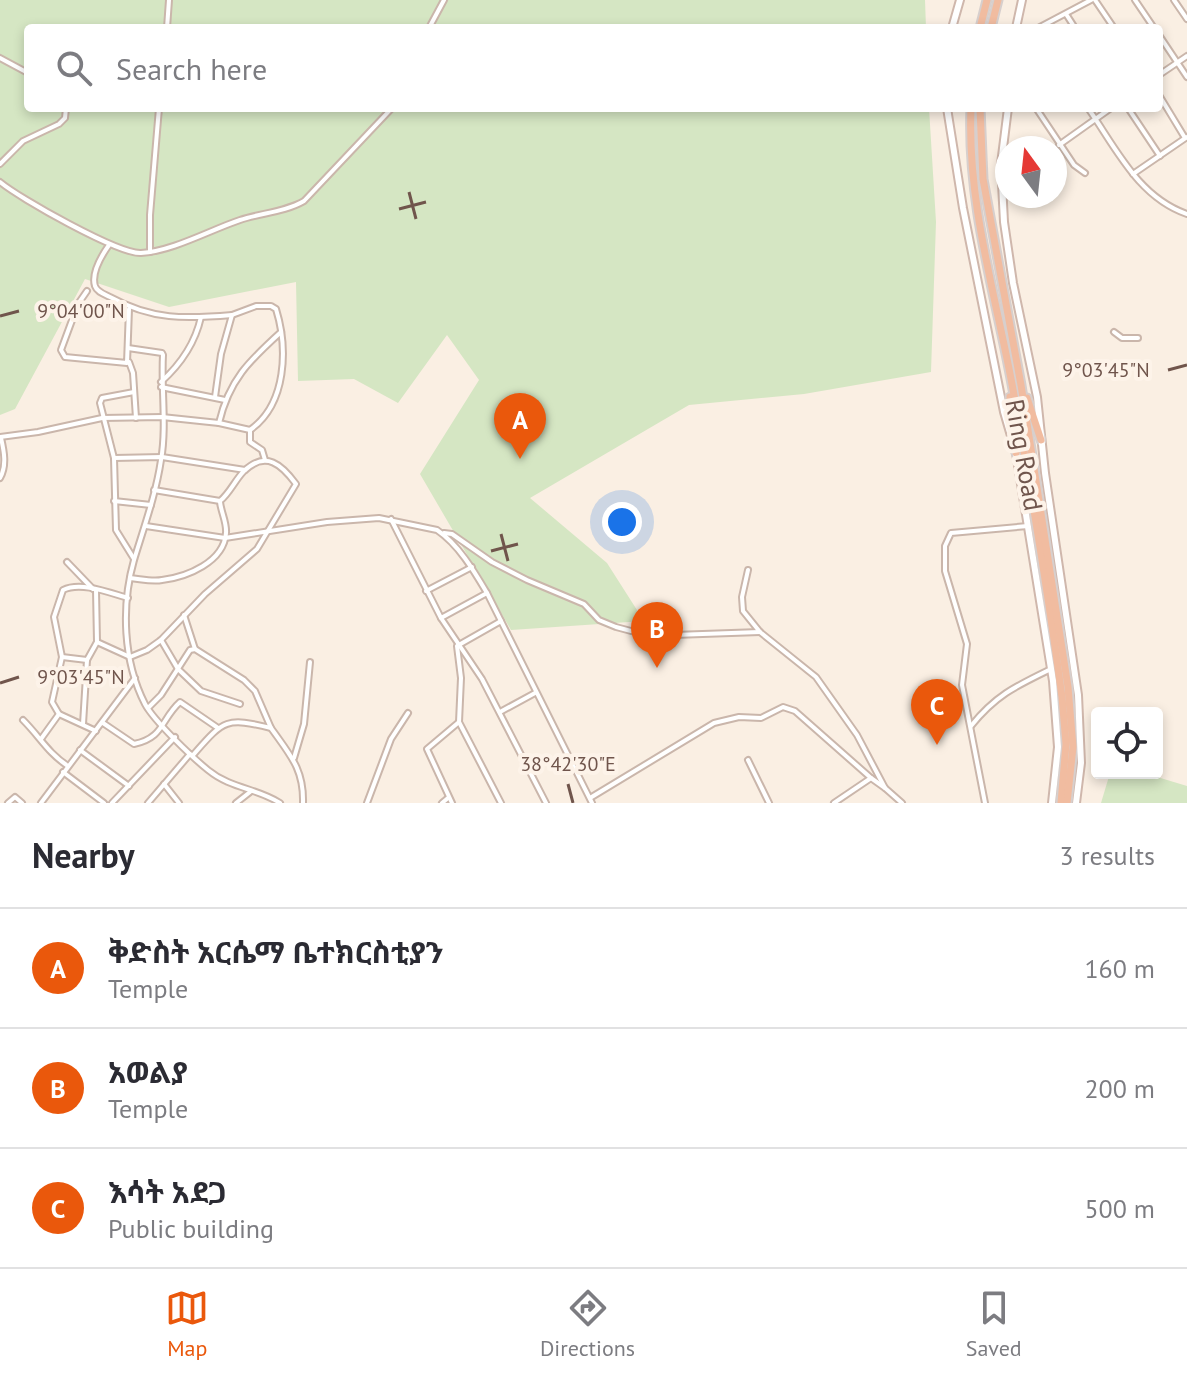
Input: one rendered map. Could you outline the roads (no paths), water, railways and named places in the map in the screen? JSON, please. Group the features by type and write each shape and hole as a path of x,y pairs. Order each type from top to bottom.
{"highway":[{"path":"981,24 987,0"},
{"path":"992,24 998,0"},
{"name":"Ring Road","path":"971,112 971,152 978,214 1034,488"},
{"name":"Ring Road","path":"980,112 983,179 1021,385 1034,488 1071,712 1072,763 1064,803"},
{"path":"1012,384 1010,401 1016,453"},
{"path":"1021,385 1041,440"}],"main road":[{"path":"953,24 960,0"},
{"path":"1017,24 1022,0"},
{"path":"948,112 1006,422 1016,453 1051,669 1058,747 1052,803"},
{"name":"Ring Road","path":"1008,112 1001,164 1004,222 1013,283 1037,397 1080,715 1081,772 1076,803"}],"street":[{"path":"167,24 169,0"},
{"path":"431,24 444,0"},
{"path":"1046,24 1093,0 1111,24"},
{"path":"1135,0 1151,24"},
{"path":"1174,0 1187,19"},
{"path":"1066,14 1072,24"},
{"path":"1163,41 1187,77"},
{"path":"1163,72 1187,56"},
{"path":"0,58 24,71"},
{"path":"1133,174 1186,138 1163,101"},
{"path":"0,164 23,141 59,124 66,112"},
{"path":"150,252 159,112"},
{"path":"0,182 109,245 132,252 150,252 304,201 388,112"},
{"path":"1038,112 1053,136"},
{"path":"1091,112 1133,174 1161,201 1187,214"},
{"path":"1067,139 1106,112"},
{"path":"1131,112 1160,156"},
{"path":"1067,156 1085,173"},
{"path":"109,245 98,266 95,288 129,308 167,318 232,315 256,306 276,309 283,366 277,395 262,420 250,430"},
{"path":"87,291 74,312 61,350 63,354 123,363 128,361"},
{"path":"129,308 128,361 133,373 136,418"},
{"path":"215,397 221,354 232,315"},
{"path":"161,384 185,356 201,317"},
{"path":"219,423 225,400 243,369 281,332"},
{"path":"1114,332 1125,339 1138,338"},
{"path":"128,348 162,353 162,457 146,526 134,559 128,598 130,657 135,678 148,708 192,755 226,783 280,803"},
{"path":"161,384 225,400"},
{"path":"134,392 102,398 102,418 114,458 116,530 134,559"},
{"path":"0,478 5,456 0,437 102,418 162,417 250,430"},
{"path":"250,430 250,442 262,450 265,460"},
{"path":"114,458 162,457 245,470"},
{"path":"97,642 130,657 161,640 257,549 296,484 276,462 265,460 245,470 220,501 225,538 216,556 196,570 159,581 130,578"},
{"path":"154,490 220,501"},
{"path":"114,501 151,505"},
{"path":"146,526 225,538 356,518 391,519 452,534 492,562 584,604 599,620 616,627 674,635 760,632"},
{"path":"391,519 426,591 457,646 482,679 546,803"},
{"path":"985,803 962,685 967,644 945,571 945,546 951,533 1028,526"},
{"path":"441,533 472,567 487,593 591,802 714,723 739,717 761,718 783,707 795,711 902,803"},
{"path":"67,562 95,590 97,642 87,660 83,724"},
{"path":"426,591 472,567"},
{"path":"748,570 742,607 760,632 816,677 857,735 885,788"},
{"path":"96,731 59,714 52,700 62,657 54,617 63,590 70,587 128,598"},
{"path":"441,618 487,593"},
{"path":"184,615 195,649 244,680 255,691 271,728 294,758 303,780 303,803"},
{"path":"457,646 501,621"},
{"path":"161,640 178,669 201,691 240,704"},
{"path":"457,646 461,678 459,722 501,803"},
{"path":"148,708 161,695 190,650 195,649"},
{"path":"62,657 87,660"},
{"path":"294,758 304,724 310,662"},
{"path":"971,726 1006,691 1051,669"},
{"path":"41,803 135,678"},
{"path":"500,712 535,693"},
{"path":"103,723 134,744 155,736 180,702 218,728"},
{"path":"367,803 391,739 408,713"},
{"path":"41,739 59,714"},
{"path":"23,720 51,755 68,766"},
{"path":"148,803 218,728 239,720 271,728"},
{"path":"442,803 450,800 427,749 459,722"},
{"path":"112,803 175,737"},
{"path":"80,750 129,786"},
{"path":"748,760 769,803"},
{"path":"63,772 104,803"},
{"path":"834,803 871,778"},
{"path":"164,784 179,803"},
{"path":"236,803 250,791"},
{"path":"8,803 15,797 22,803"},
{"path":"890,803 896,797"}],"place":[{"name":"ቅድስት አርሴማ ቤተክርስቲያን","path":"520,459"},
{"name":"አወልያ","path":"657,668"},
{"name":"እሳት አደጋ","path":"937,745"}]}
